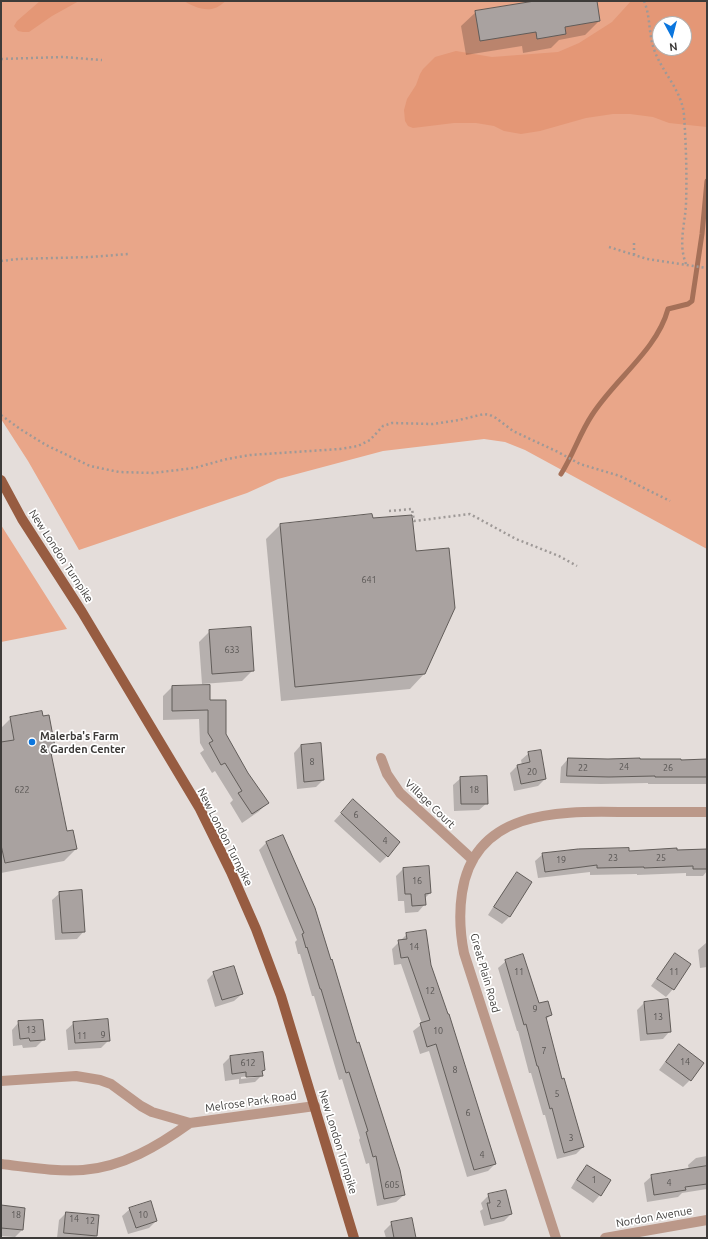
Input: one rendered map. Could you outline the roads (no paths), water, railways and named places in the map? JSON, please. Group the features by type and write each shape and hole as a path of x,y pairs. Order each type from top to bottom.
{"main road":[{"name":"New London Turnpike","path":"1,480 22,518 82,612 200,809 231,872 256,929 281,996 354,1238"}],"street":[{"name":"Village Court","path":"381,758 386,772 400,793 473,860"},
{"name":"Great Plain Road","path":"556,1238 464,949 461,929 461,900 464,883 473,860 482,847 500,831 521,821 540,816 581,812 707,812"},
{"name":"Melrose Park Road","path":"1,1081 76,1076 100,1080 111,1084 141,1106 152,1112 190,1123 315,1106"},
{"name":"Melrose Park Road","path":"1,1164 57,1170 82,1170 103,1167 125,1160 162,1143 190,1123"},
{"name":"Nordon Avenue","path":"606,1238 707,1220"}],"waterway":[{"path":"561,474 592,415 601,402 655,338 663,324 668,309 688,304 692,301 702,234 707,181"}],"place":[{"name":"Malerba's Farm & Garden Center","path":"32,742"}]}
